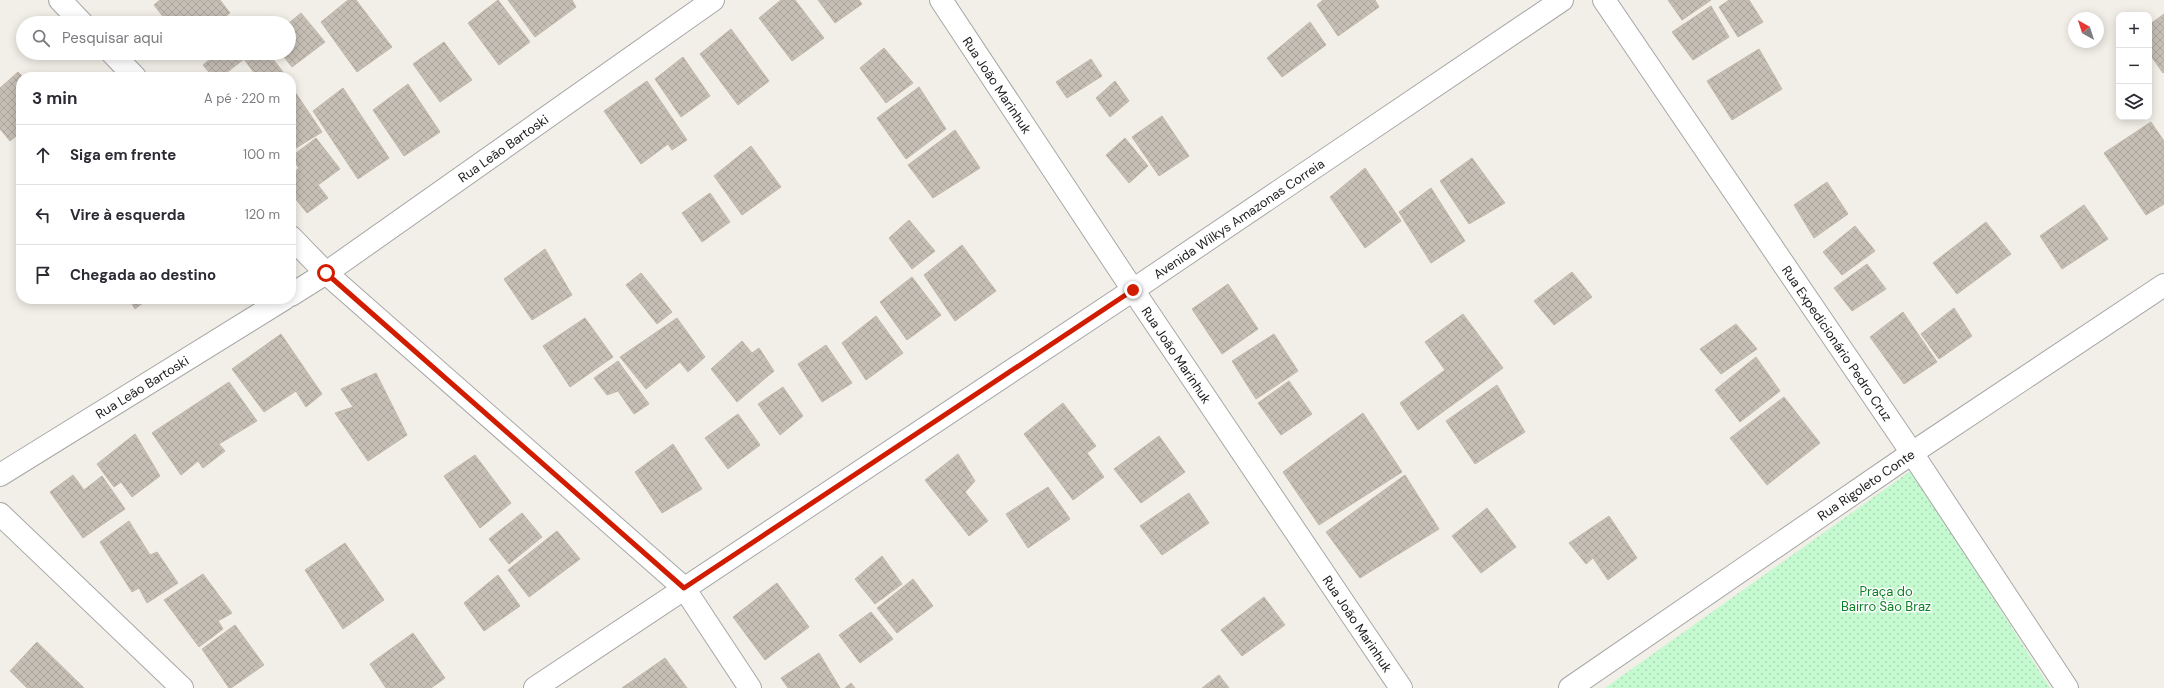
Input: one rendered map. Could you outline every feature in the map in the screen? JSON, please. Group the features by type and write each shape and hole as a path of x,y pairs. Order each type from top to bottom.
{"street":[{"path":"60,0 75,16"},
{"name":"Rua Leão Bartoski","path":"296,292 326,273 713,0"},
{"name":"Rua João Marinhuk","path":"941,0 1133,290 1402,688"},
{"name":"Avenida Wilkys Amazonas Correia","path":"535,688 1133,290 1562,0"},
{"name":"Rua Expedicionário Pedro Cruz","path":"1604,0 1912,453 2067,688"},
{"path":"119,60 130,72"},
{"path":"296,242 326,273 684,588 750,688"},
{"name":"Rua Rigoleto Conte","path":"1570,688 1912,453 2164,284"},
{"name":"Rua Leão Bartoski","path":"0,475 276,304"},
{"path":"0,514 182,688"}],"green space":[{"name":"Praça do Bairro São Braz","path":"1912,470 2050,688 1605,688"}],"building":[{"path":"160,0 220,0 230,13 226,16 163,16 154,5"},
{"path":"348,0 356,0 392,47 357,72 321,22"},
{"path":"498,0 530,42 499,65 468,23"},
{"path":"508,0 572,0 576,7 535,37"},
{"path":"781,0 795,0 824,38 792,61 759,18"},
{"path":"818,0 859,0 862,4 835,23"},
{"path":"1323,0 1375,0 1379,7 1338,36 1317,5"},
{"path":"1668,0 1711,0 1682,20"},
{"path":"1729,0 1749,0 1763,22 1738,37 1719,7"},
{"path":"1711,6 1729,37 1693,60 1672,32"},
{"path":"301,13 325,42 292,67 286,60 296,60 296,17"},
{"path":"2164,14 2163,73 2152,57 2152,23"},
{"path":"1310,22 1326,45 1282,77 1267,58"},
{"path":"731,29 769,81 738,105 700,54"},
{"path":"444,42 472,80 440,102 413,64"},
{"path":"884,48 913,83 886,103 860,68"},
{"path":"1759,49 1782,89 1732,120 1707,81"},
{"path":"683,57 710,96 681,117 655,79"},
{"path":"1091,59 1102,76 1067,98 1056,82"},
{"path":"209,60 243,60 227,72 209,72 203,65"},
{"path":"245,60 274,60 283,72 254,72"},
{"path":"16,74 16,136 10,141 0,129 0,88"},
{"path":"647,81 687,140 672,150 668,144 641,164 604,111"},
{"path":"1115,81 1129,101 1110,117 1096,98"},
{"path":"408,84 440,132 404,156 373,110"},
{"path":"919,87 946,129 906,159 877,118"},
{"path":"343,88 389,158 358,179 313,111"},
{"path":"296,93 322,132 296,148"},
{"path":"1162,116 1189,156 1159,176 1132,137"},
{"path":"2151,122 2164,141 2164,204 2146,215 2104,153"},
{"path":"955,130 980,168 933,198 908,165"},
{"path":"316,138 340,169 318,185 328,198 307,213 296,199 296,171 299,168 296,164 296,153"},
{"path":"1125,138 1148,166 1129,183 1106,155"},
{"path":"751,146 781,187 742,215 714,176"},
{"path":"1472,158 1505,203 1469,224 1440,181"},
{"path":"1365,168 1401,221 1365,248 1330,197"},
{"path":"1827,182 1848,214 1814,238 1794,205"},
{"path":"1431,188 1465,241 1431,263 1399,212"},
{"path":"710,193 730,222 702,242 682,213"},
{"path":"2084,205 2108,239 2062,269 2040,236"},
{"path":"909,220 935,251 912,269 889,238"},
{"path":"1986,222 2011,254 1957,294 1933,263"},
{"path":"1855,226 1875,251 1842,275 1823,252"},
{"path":"962,245 996,291 955,321 924,275"},
{"path":"545,249 572,295 532,320 504,279"},
{"path":"1867,264 1886,289 1852,311 1834,288"},
{"path":"1572,272 1592,297 1554,325 1534,301"},
{"path":"641,273 672,312 657,324 626,285"},
{"path":"912,277 941,315 907,340 880,302"},
{"path":"1228,284 1258,329 1222,354 1192,309"},
{"path":"132,304 142,304 135,309"},
{"path":"1954,308 1972,336 1939,359 1921,334"},
{"path":"1903,312 1937,362 1904,384 1870,337"},
{"path":"1463,314 1503,368 1418,430 1400,403 1445,370 1425,342"},
{"path":"876,316 903,353 866,380 842,343"},
{"path":"585,318 613,357 570,387 543,346"},
{"path":"677,318 705,357 688,372 680,362 646,389 620,357"},
{"path":"1736,324 1757,349 1721,374 1700,349"},
{"path":"281,334 322,394 306,407 296,391 264,412 232,369"},
{"path":"1274,334 1298,371 1256,399 1232,361"},
{"path":"742,341 752,353 759,348 774,371 737,402 711,369"},
{"path":"826,345 852,383 822,402 798,364"},
{"path":"1756,357 1780,391 1740,422 1715,390"},
{"path":"618,361 649,404 634,414 618,391 607,395 594,378"},
{"path":"376,373 407,435 368,461 335,413 353,407 341,389"},
{"path":"1289,381 1312,414 1281,435 1258,403"},
{"path":"229,382 257,421 219,444 225,451 203,468 198,461 181,475 152,433"},
{"path":"1497,385 1525,432 1475,464 1446,421"},
{"path":"783,387 803,416 780,435 758,404"},
{"path":"1784,397 1820,443 1767,485 1730,438"},
{"path":"1063,403 1096,446 1087,453 1104,477 1073,500 1024,434"},
{"path":"1363,413 1402,472 1319,525 1283,472"},
{"path":"738,414 760,445 728,469 705,438"},
{"path":"135,434 160,476 132,497 121,482 114,487 97,464"},
{"path":"1159,436 1185,472 1141,503 1114,469"},
{"path":"673,444 702,489 662,513 635,472"},
{"path":"958,454 975,481 965,492 988,521 969,536 925,480"},
{"path":"475,455 511,503 480,528 444,476"},
{"path":"73,475 84,490 102,476 125,509 83,538 50,492"},
{"path":"1405,475 1439,529 1360,578 1326,532"},
{"path":"1048,487 1070,519 1028,548 1006,514"},
{"path":"1189,493 1209,523 1162,555 1140,526"},
{"path":"1487,508 1516,547 1481,573 1452,536"},
{"path":"522,513 542,537 509,564 489,539"},
{"path":"1609,516 1637,558 1608,580 1593,558 1586,564 1569,543"},
{"path":"129,521 150,555 157,552 178,583 147,603 139,588 132,592 100,542"},
{"path":"557,531 580,559 529,597 508,570"},
{"path":"345,543 384,600 343,629 305,570"},
{"path":"882,556 902,584 875,604 855,579"},
{"path":"203,574 232,613 218,621 223,629 199,647 164,600"},
{"path":"498,575 520,606 484,631 464,603"},
{"path":"913,579 933,606 897,633 877,608"},
{"path":"777,583 809,627 765,660 733,617"},
{"path":"1264,597 1285,625 1242,656 1221,630"},
{"path":"871,612 893,639 860,663 839,635"},
{"path":"235,625 264,665 229,688 202,649"},
{"path":"413,633 445,678 431,688 386,688 370,664"},
{"path":"37,642 84,688 27,688 10,671"},
{"path":"819,653 840,688 788,688 781,678"},
{"path":"665,658 687,688 622,688"},
{"path":"1219,675 1229,688 1202,688"},
{"path":"851,683 855,688 845,688"}],"route":[{"path":"326,273 684,588 1133,290"}]}
